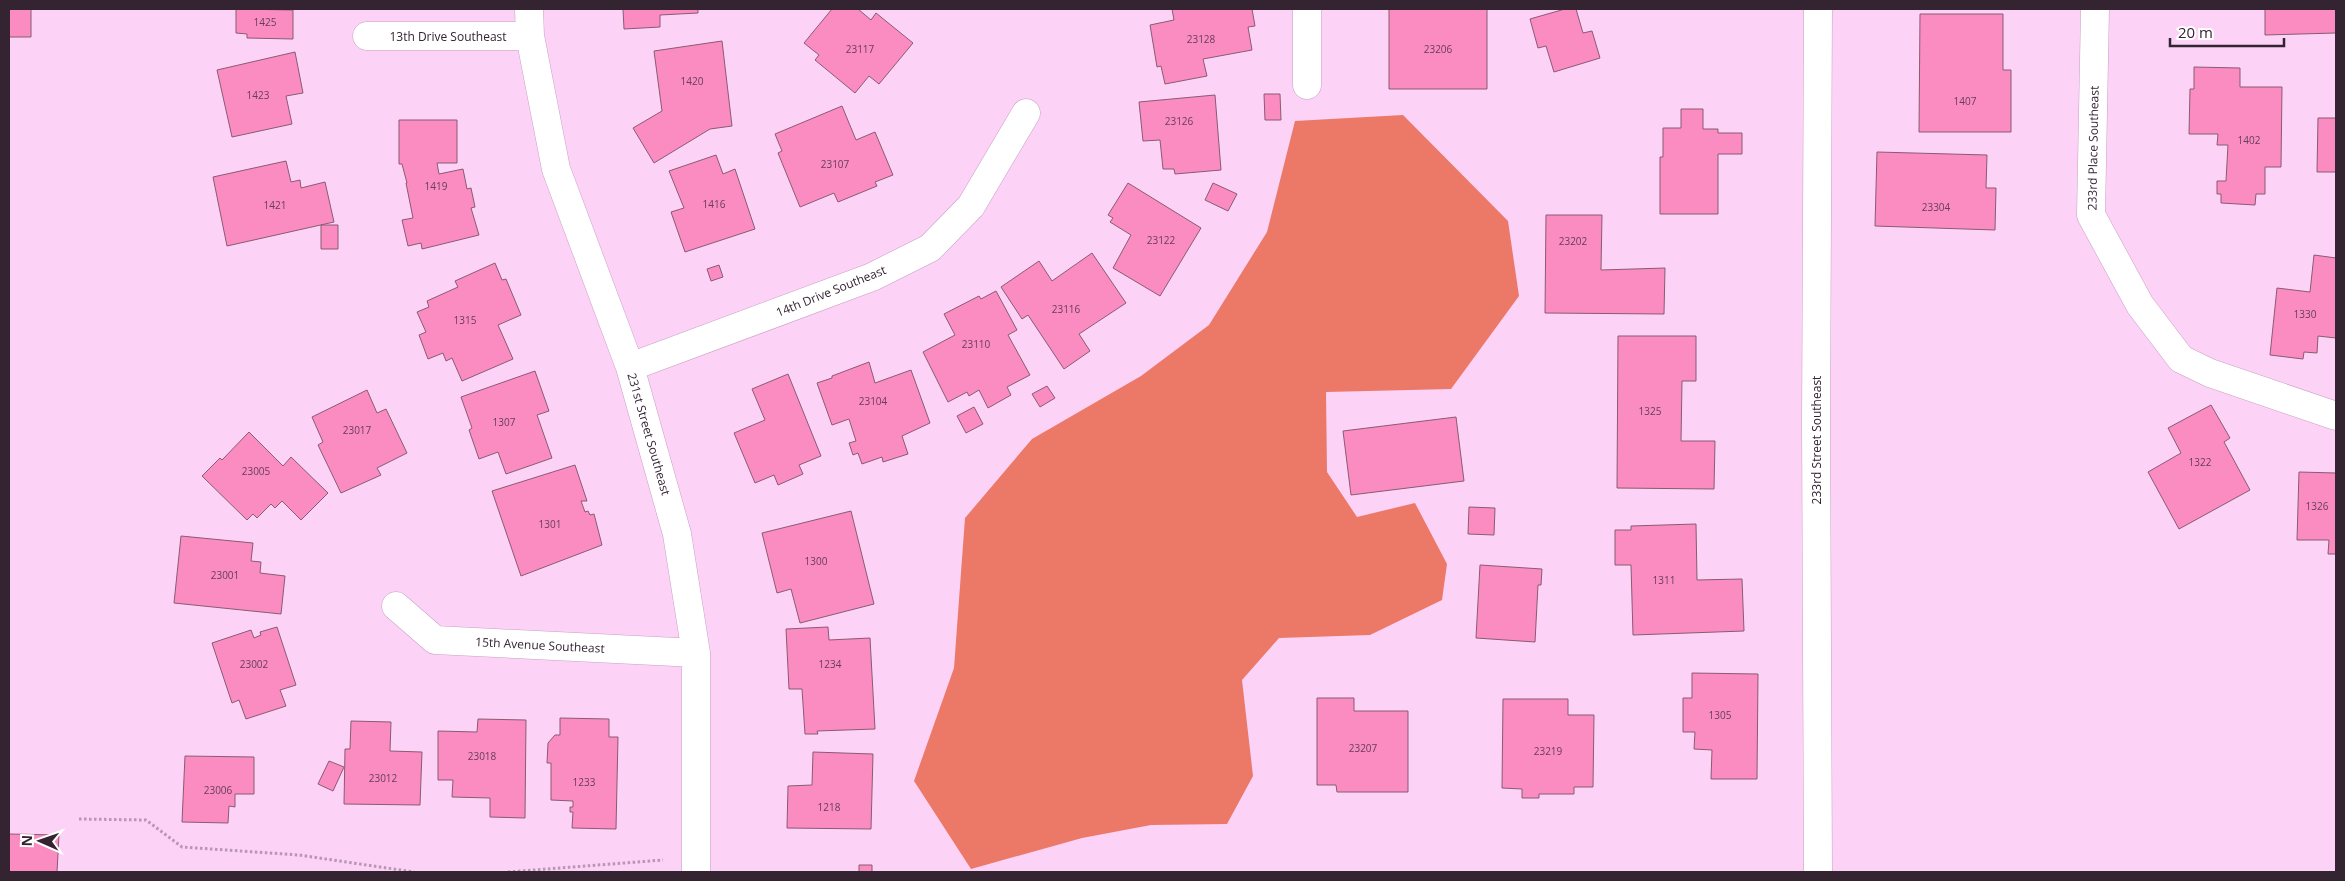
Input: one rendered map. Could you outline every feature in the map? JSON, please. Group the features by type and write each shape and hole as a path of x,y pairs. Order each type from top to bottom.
{"street":[{"name":"231st Street Southeast","path":"529,9 530,36 556,169 630,367 677,534 696,653 696,866"},
{"path":"1307,9 1307,85"},
{"name":"233rd Street Southeast","path":"1818,9 1816,424 1818,872"},
{"name":"233rd Place Southeast","path":"2095,9 2091,216 2140,305 2181,359 2210,373 2336,416"},
{"name":"13th Drive Southeast","path":"366,36 530,36"},
{"name":"14th Drive Southeast","path":"630,367 872,277 930,248 971,206 1026,113"},
{"name":"15th Avenue Southeast","path":"396,606 435,640 696,653"}],"path":[{"path":"79,819 146,820 182,847 299,855 414,872"},
{"path":"508,872 642,860 696,866"}],"shaded area":[{"path":"1403,115 1508,221 1519,296 1451,389 1326,392 1327,472 1357,517 1415,503 1447,564 1442,600 1370,635 1279,638 1242,680 1253,776 1227,824 1151,825 1082,838 971,869 914,781 954,668 965,518 1032,439 1141,376 1209,325 1267,232 1295,121"}],"building":[{"path":"9,9 31,9 31,37 9,37"},
{"path":"236,9 293,10 293,39 247,38 247,34 236,33"},
{"path":"623,9 698,9 698,13 660,15 660,27 624,29"},
{"path":"832,9 858,9 871,20 876,13 913,43 879,84 869,76 855,93 815,60 819,55 804,43"},
{"path":"1172,9 1252,9 1255,26 1248,27 1252,50 1203,59 1207,76 1165,84 1161,66 1157,67 1150,25 1174,20"},
{"path":"1389,9 1487,9 1487,89 1389,89"},
{"path":"1565,9 1576,9 1583,33 1592,31 1600,58 1554,72 1546,46 1538,48 1530,19"},
{"path":"2265,9 2336,9 2336,33 2265,35"},
{"path":"1920,14 2003,14 2003,70 2011,70 2011,132 1919,132"},
{"path":"722,41 732,126 710,129 654,163 633,128 662,111 654,51"},
{"path":"295,52 303,93 286,96 292,124 232,137 217,70"},
{"path":"2194,67 2240,68 2240,87 2282,87 2281,167 2265,167 2265,194 2256,194 2255,205 2221,203 2221,194 2217,194 2217,181 2226,181 2228,145 2217,145 2218,134 2189,134 2190,89 2194,89"},
{"path":"1264,94 1280,94 1281,120 1265,120"},
{"path":"1215,95 1221,170 1175,174 1174,169 1163,169 1160,140 1143,141 1139,102"},
{"path":"842,106 856,140 875,132 893,175 875,182 877,186 838,202 834,193 800,207 778,153 782,151 775,134"},
{"path":"1681,109 1703,109 1703,129 1718,129 1718,133 1742,133 1742,154 1718,154 1718,214 1660,214 1660,157 1663,157 1663,128 1681,128"},
{"path":"2318,118 2336,118 2336,172 2317,172"},
{"path":"399,120 457,120 457,163 437,163 439,174 463,169 467,189 471,188 475,207 471,208 479,235 422,249 421,243 408,246 402,220 413,218 407,183 402,164 399,164"},
{"path":"1877,152 1987,155 1986,188 1996,188 1995,230 1875,226"},
{"path":"716,155 723,174 735,169 755,229 685,252 671,212 684,208 669,171"},
{"path":"286,161 291,182 300,180 301,188 325,182 334,222 227,246 213,177"},
{"path":"1128,183 1201,228 1160,296 1113,268 1131,235 1110,222 1113,218 1108,215"},
{"path":"1213,183 1237,194 1228,211 1205,200"},
{"path":"1546,215 1602,215 1601,270 1665,268 1664,314 1545,313"},
{"path":"321,225 338,225 338,249 321,249"},
{"path":"1092,253 1126,303 1079,334 1090,351 1064,369 1028,315 1022,319 1001,287 1039,261 1052,281"},
{"path":"2314,255 2336,258 2336,338 2318,336 2317,353 2304,352 2303,359 2270,355 2277,288 2310,292"},
{"path":"495,263 502,280 506,279 521,315 498,325 513,359 462,381 452,358 446,361 443,353 428,359 419,335 426,332 417,312 429,307 427,301 458,287 455,281"},
{"path":"719,265 723,277 711,281 707,269"},
{"path":"996,291 1017,330 1008,335 1030,375 1007,387 1011,395 988,408 979,390 969,396 967,392 948,402 923,352 955,335 944,314 979,296 981,299"},
{"path":"1618,336 1696,336 1696,381 1682,381 1681,441 1715,441 1714,489 1617,488"},
{"path":"869,362 875,383 911,370 930,423 902,436 908,454 883,462 882,457 862,464 858,453 853,455 849,443 856,441 849,419 832,425 817,383"},
{"path":"535,371 549,411 537,415 552,458 506,474 498,452 479,459 469,430 472,428 461,397"},
{"path":"788,374 821,456 799,465 803,474 778,485 774,475 755,483 734,433 765,420 752,389"},
{"path":"1047,386 1055,398 1040,407 1032,394"},
{"path":"367,390 377,413 386,409 407,453 377,468 381,475 341,493 318,445 323,442 312,417"},
{"path":"2211,405 2230,438 2224,442 2250,490 2179,529 2148,472 2181,453 2168,428"},
{"path":"974,407 983,424 966,433 957,416"},
{"path":"1456,417 1464,481 1351,495 1343,431"},
{"path":"249,432 283,466 291,457 328,493 301,520 282,501 275,508 271,504 257,518 253,514 247,520 202,476 220,458 222,460"},
{"path":"575,465 587,501 581,501 585,512 588,511 590,515 594,514 602,545 521,576 492,491"},
{"path":"2299,472 2336,473 2336,554 2328,554 2329,540 2297,540"},
{"path":"1469,507 1495,508 1494,535 1468,534"},
{"path":"851,511 874,604 800,623 791,589 777,593 762,533"},
{"path":"1696,524 1697,580 1742,579 1744,631 1633,635 1631,565 1615,565 1615,530 1631,530 1631,526"},
{"path":"181,536 253,543 251,561 261,562 260,573 285,576 281,614 174,603"},
{"path":"1480,565 1542,569 1541,585 1538,585 1535,642 1476,638"},
{"path":"277,627 296,685 280,690 286,706 246,719 239,700 232,703 212,643 251,630 254,638 261,635 260,632"},
{"path":"828,627 829,640 870,638 875,729 817,731 818,734 805,734 802,689 789,689 786,629"},
{"path":"1692,673 1758,674 1757,779 1711,779 1712,750 1694,749 1695,732 1683,732 1683,698 1692,698"},
{"path":"1317,698 1354,698 1354,711 1408,711 1408,792 1337,792 1336,785 1317,785"},
{"path":"1503,699 1568,699 1568,715 1594,715 1593,787 1574,787 1574,794 1539,794 1539,798 1522,798 1522,789 1502,788"},
{"path":"560,718 609,719 609,737 618,737 616,829 572,828 573,812 570,812 570,807 573,807 573,801 551,800 551,763 547,763 548,743 555,735 560,735"},
{"path":"478,719 526,720 525,818 490,817 490,798 452,797 453,780 438,780 438,731 477,732"},
{"path":"351,721 391,722 390,751 422,752 420,805 344,804 345,749 350,749"},
{"path":"813,752 873,754 871,829 787,828 788,786 812,785"},
{"path":"185,756 254,757 254,794 235,794 235,807 229,806 228,823 182,822"},
{"path":"329,761 344,767 333,791 318,784"},
{"path":"9,834 59,835 57,872 9,872"},
{"path":"859,865 872,865 872,872 859,872"}]}
